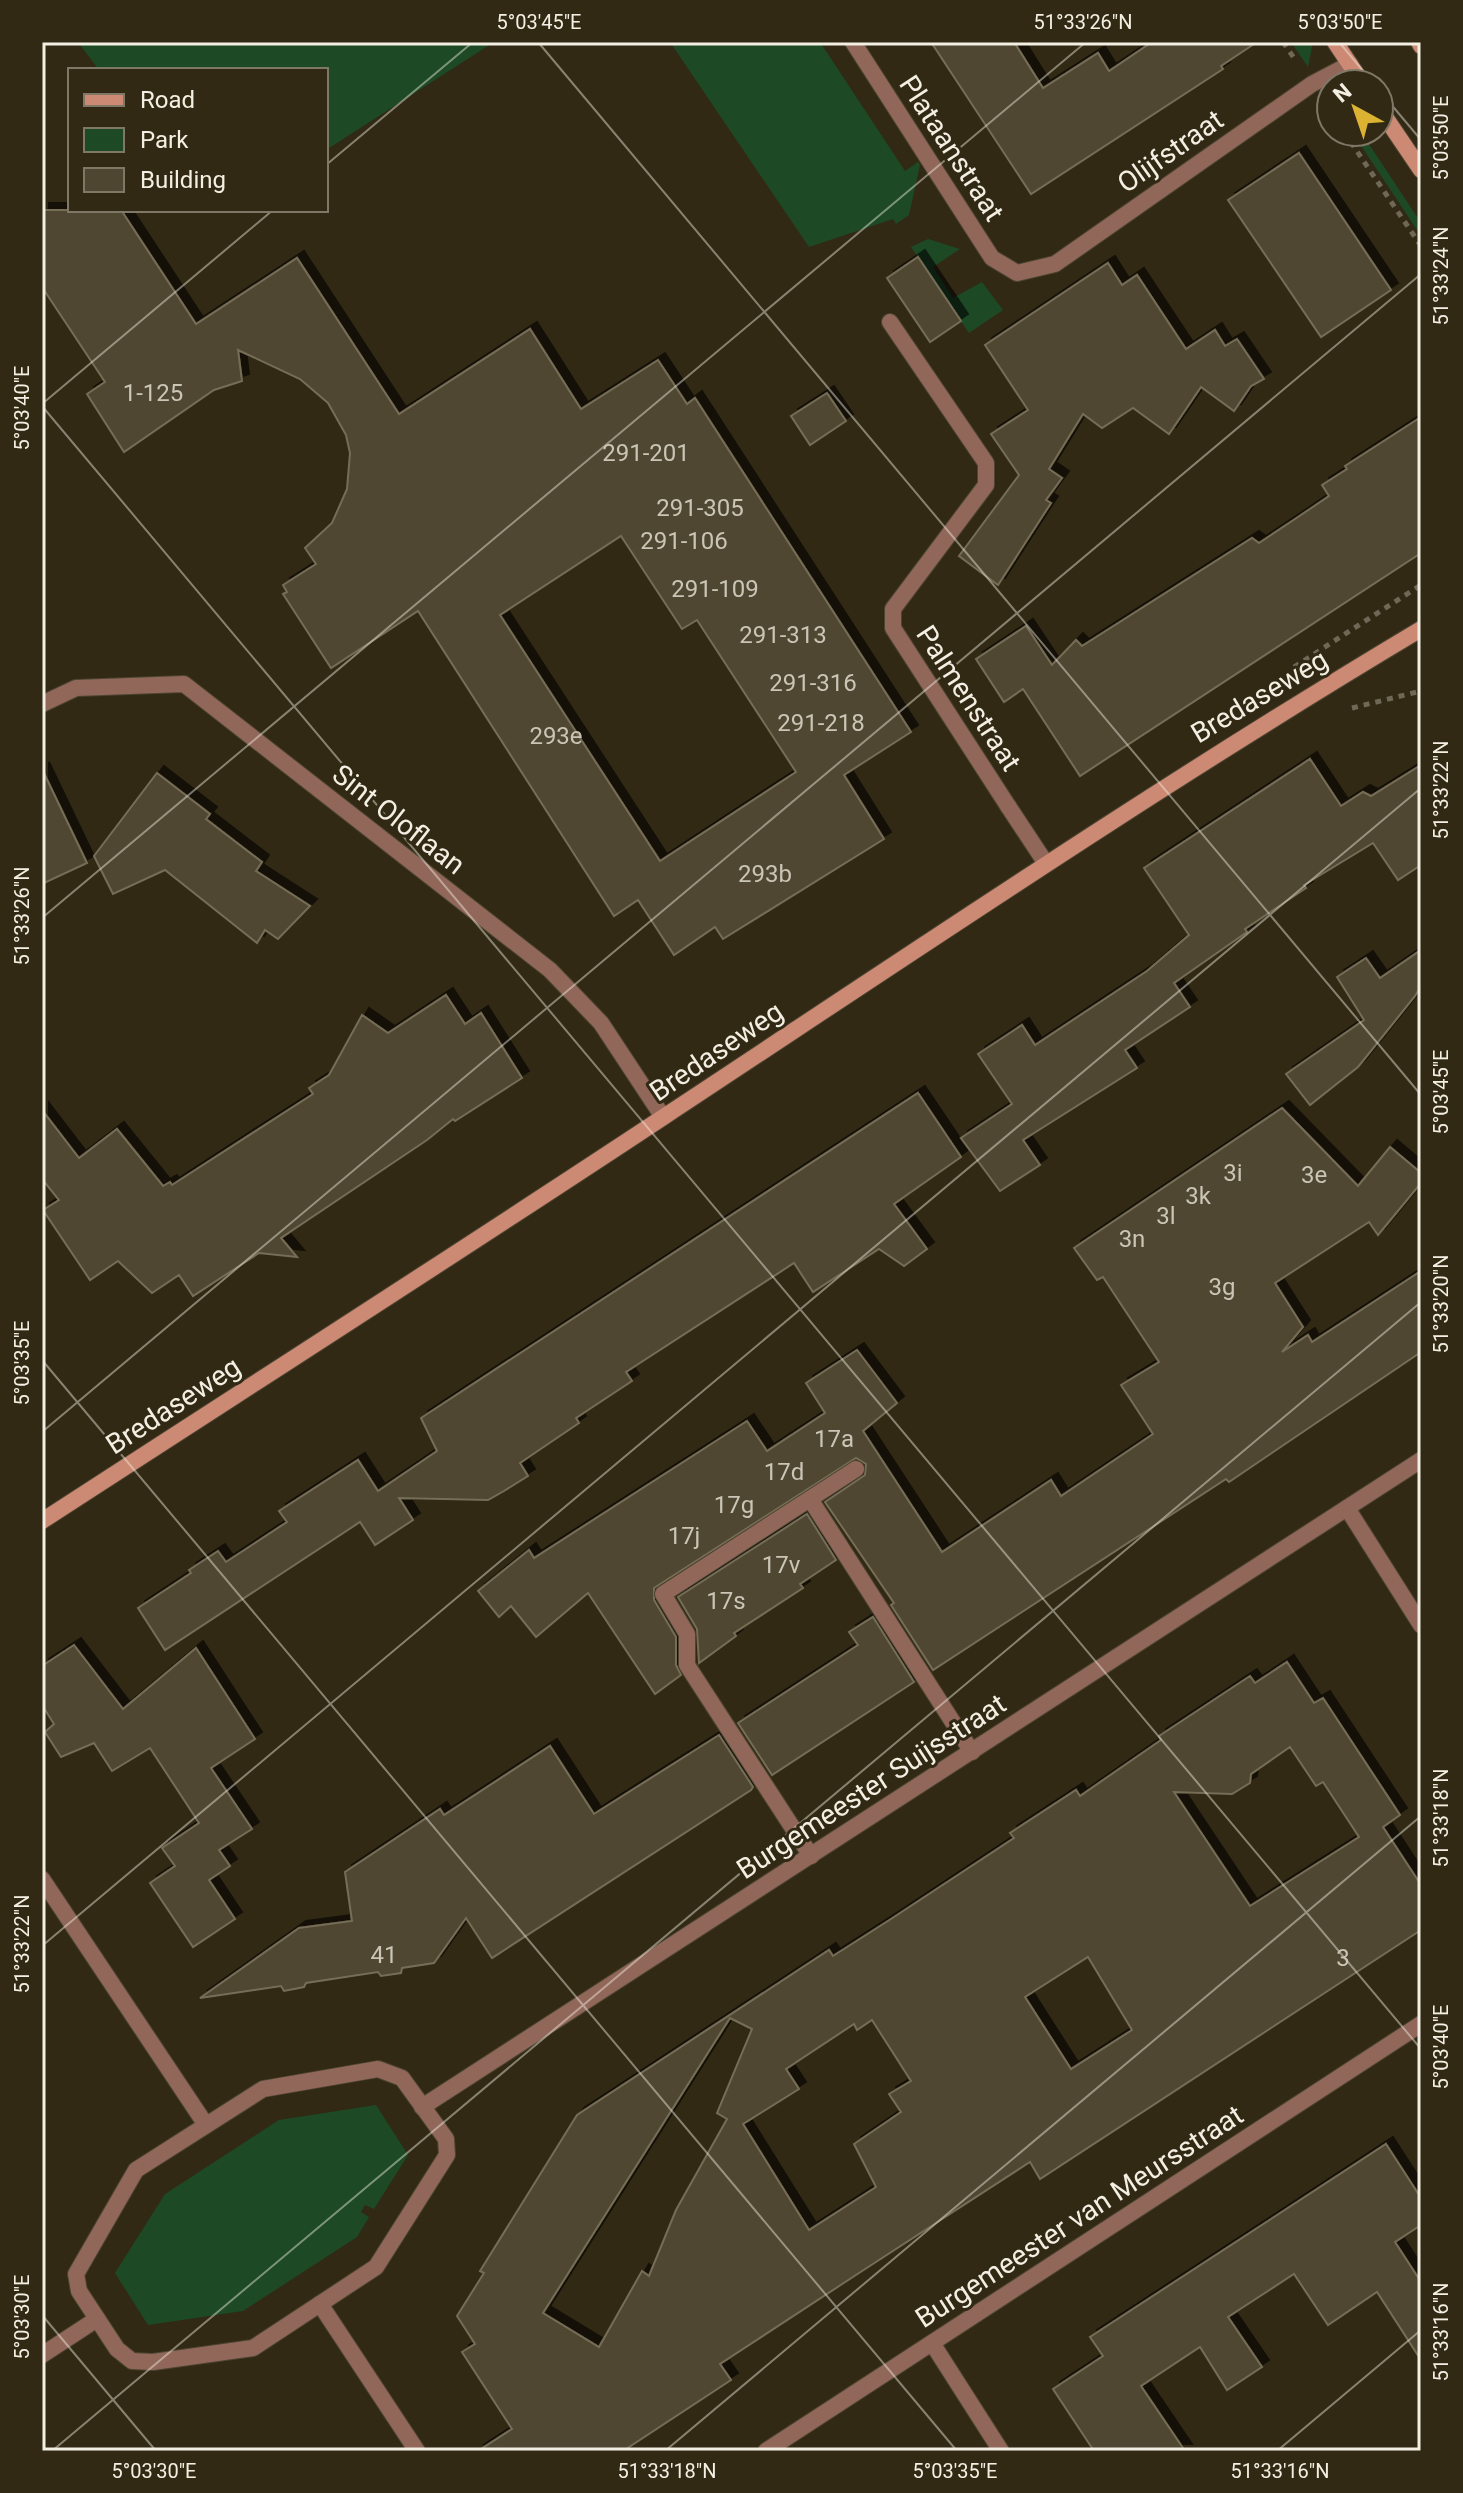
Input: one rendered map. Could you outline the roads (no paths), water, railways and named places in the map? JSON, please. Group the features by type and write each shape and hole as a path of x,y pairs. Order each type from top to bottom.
{"street":[{"name":"Plataanstraat","path":"853,42 992,258 1017,273"},
{"path":"1335,42 1353,68"},
{"name":"Olijfstraat","path":"1017,273 1055,264 1312,84 1350,64"},
{"path":"1395,132 1421,170"},
{"name":"Palmenstraat","path":"890,322 986,463 986,485 893,609 893,628 1045,862"},
{"name":"Bredaseweg","path":"42,1521 663,1117 1045,862 1232,742 1421,629"},
{"name":"Sint Oloflaan","path":"42,704 76,688 184,684 550,970 601,1023 663,1117"},
{"name":"Burgemeester Suijsstraat","path":"422,2107 1421,1460"},
{"path":"811,1856 687,1665 687,1634 663,1594 856,1469"},
{"path":"810,1499 972,1752"},
{"path":"1347,1508 1421,1625"},
{"path":"42,1879 206,2125"},
{"name":"Burgemeester van Meursstraat","path":"766,2451 1421,2024"},
{"path":"378,2069 402,2078 422,2107 446,2139 447,2155 441,2169 376,2267 253,2348 153,2362 132,2361 117,2349 79,2291 76,2274 83,2257 136,2170 263,2089 378,2069"},
{"path":"320,2304 417,2451"},
{"path":"42,2355 97,2319"},
{"path":"932,2343 1001,2451"}]}
